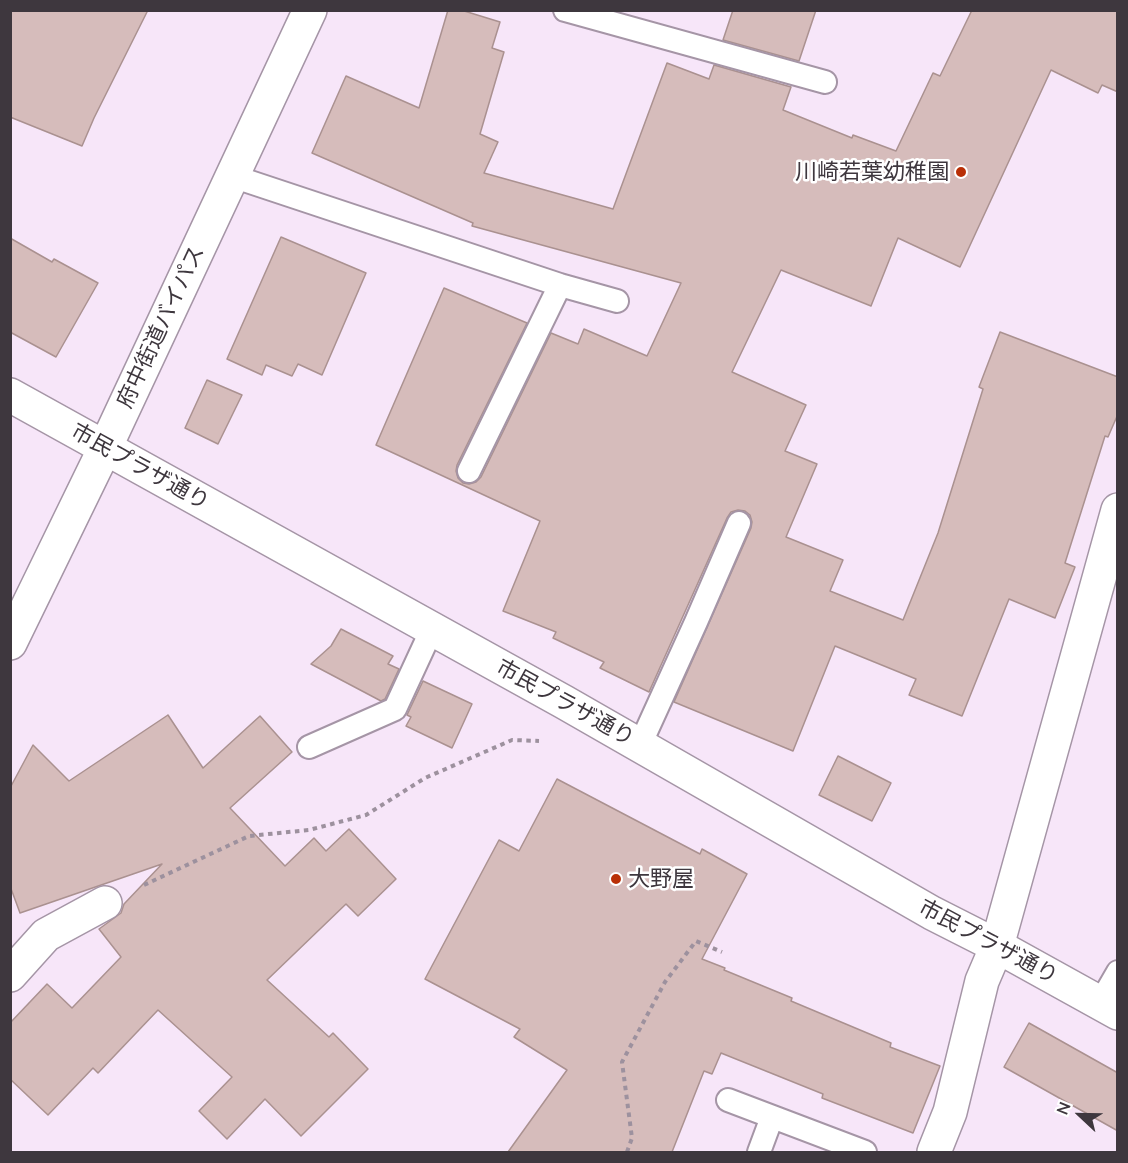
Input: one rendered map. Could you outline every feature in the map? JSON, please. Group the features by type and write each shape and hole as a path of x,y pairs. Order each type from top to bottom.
{"street":[{"name":"府中街道バイパス","path":"10,643 105,448 310,10"},
{"name":"市民プラザ通り","path":"10,395 640,745 932,913 1109,1008"},
{"path":"934,1152 950,1112 982,981 997,946 1118,510"},
{"path":"10,975 46,935 105,903"}],"lane":[{"path":"565,10 825,82"},
{"path":"232,176 560,285 617,301"},
{"path":"469,471 560,285"},
{"path":"640,745 739,523"},
{"path":"309,747 395,709 432,629"},
{"path":"1109,1008 1118,972"},
{"path":"728,1100 865,1152"},
{"path":"759,1152 772,1117"}],"path":[{"path":"105,903 249,836 309,830 366,815 425,778 512,740 539,741"},
{"path":"627,1152 632,1138 622,1062 665,982 696,942 722,952"}],"building":[{"path":"10,10 148,10 82,146 10,117"},
{"path":"448,10 461,10 500,22 492,48 504,52 480,134 498,142 484,173 613,209 667,63 709,79 714,65 791,87 783,110 852,138 853,135 896,151 933,73 940,76 972,10 1118,10 1118,92 1102,85 1098,93 1051,70 960,267 898,238 871,306 781,270 732,372 806,405 785,451 817,464 786,537 843,560 830,591 903,620 938,533 983,389 979,387 1000,332 1118,377 1118,414 1108,437 1105,436 1065,563 1075,567 1055,618 1009,599 962,716 909,695 916,679 835,646 793,751 674,702 751,528 750,515 738,510 731,512 727,518 649,692 600,668 604,662 553,638 556,632 503,611 540,521 376,445 444,288 527,323 457,465 458,478 463,483 469,484 481,477 551,333 578,344 584,329 647,356 681,283 472,226 473,223 312,153 346,76 419,108"},
{"path":"733,10 816,10 799,61 723,40"},
{"path":"281,237 366,273 322,375 298,364 292,376 266,365 262,375 227,359"},
{"path":"10,238 52,262 54,259 98,283 56,357 10,332"},
{"path":"207,380 242,395 218,444 185,428"},
{"path":"341,629 393,656 388,664 399,669 385,699 381,701 311,664 331,646"},
{"path":"423,681 472,704 452,748 406,726 411,717 407,715"},
{"path":"168,715 203,768 260,716 292,752 230,808 285,866 314,838 326,851 349,829 396,879 358,916 346,904 267,980 329,1037 333,1033 368,1069 301,1136 265,1099 227,1139 199,1111 232,1077 158,1010 98,1073 93,1068 48,1115 10,1079 10,1023 47,984 72,1008 121,957 99,929 121,913 124,904 162,864 20,913 10,886 10,788 33,745 69,781"},
{"path":"838,756 891,783 872,821 819,795"},
{"path":"557,779 700,854 702,849 747,874 702,959 792,998 791,1001 891,1043 890,1047 940,1066 913,1133 822,1098 823,1094 721,1053 712,1074 704,1071 672,1152 508,1152 567,1070 514,1037 520,1029 425,979 499,840 519,851"},
{"path":"1029,1023 1118,1073 1118,1131 1004,1067"}],"place":[{"name":"川崎若葉幼稚園","path":"961,172"},
{"name":"大野屋","path":"616,879"}]}
